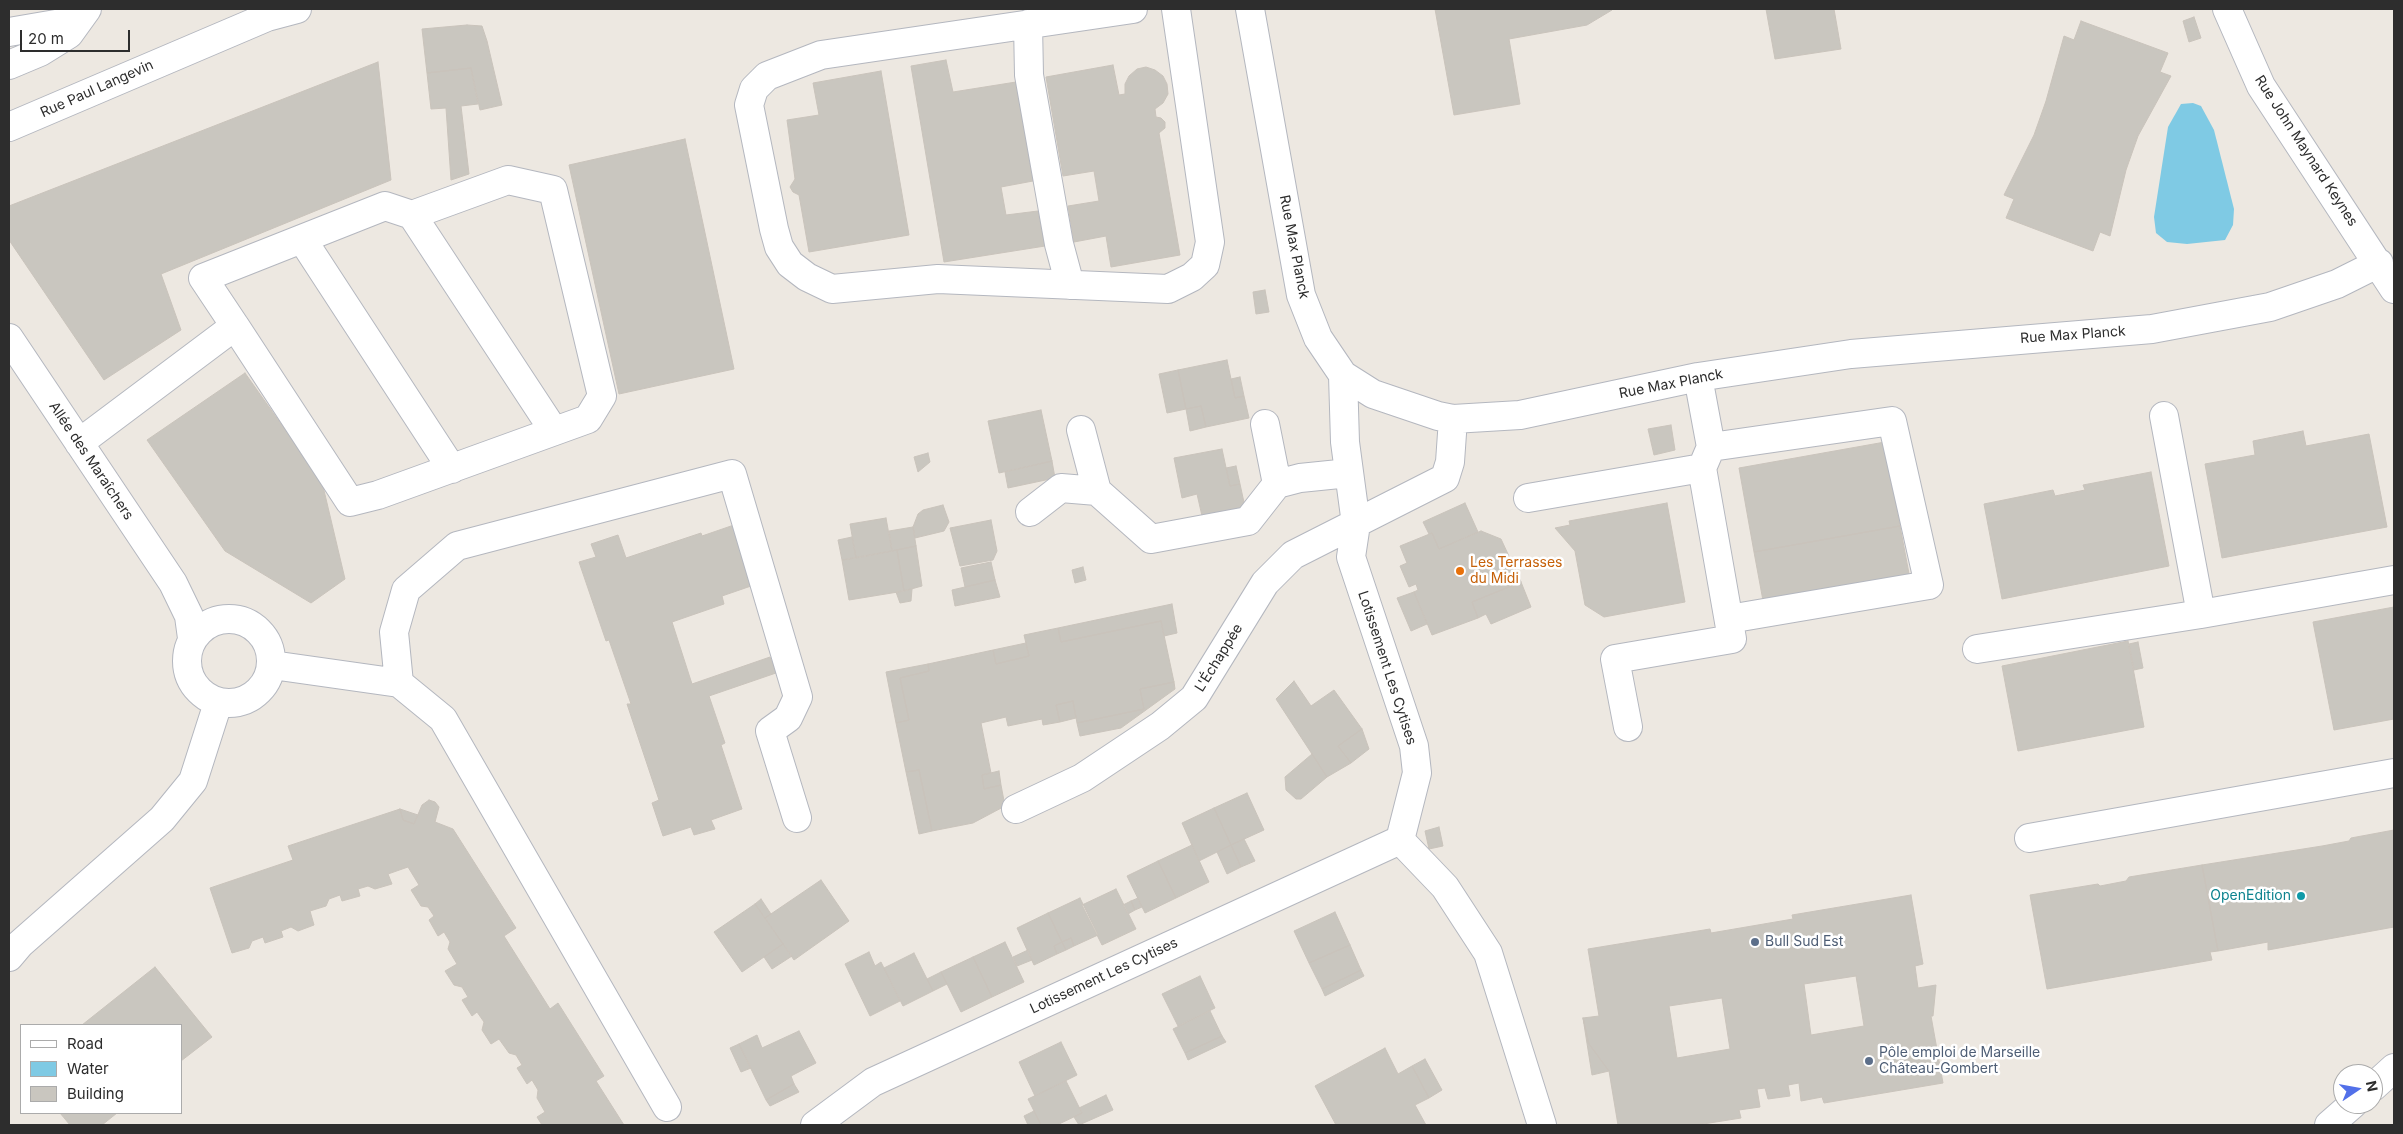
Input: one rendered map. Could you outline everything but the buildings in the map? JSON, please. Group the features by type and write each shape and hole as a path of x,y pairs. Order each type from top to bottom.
{"street":[{"name":"Rue Paul Langevin","path":"9,127 266,17 297,9"},
{"path":"1133,9 821,55 766,76 754,89 749,105 778,247 790,264 807,277 832,289 938,279 1168,289 1192,277 1205,265 1210,242 1176,9"},
{"name":"Rue Max Planck","path":"1250,9 1301,295 1318,338 1342,375 1373,394 1404,406 1454,418 1520,415 1698,377 1850,354 2152,329 2270,307 2337,284 2379,263"},
{"name":"Rue John Maynard Keynes","path":"2227,9 2261,86 2379,263 2394,289"},
{"path":"9,32 83,15"},
{"path":"9,65 40,52 69,34 83,15"},
{"path":"1028,24 1029,75 1058,244 1070,285"},
{"path":"412,215 508,180 553,190 602,396 588,419 378,495 350,502 203,278 385,206 412,215 554,431"},
{"path":"302,239 452,468"},
{"path":"79,443 235,326"},
{"name":"Allée des Maraîchers","path":"9,338 173,583 189,616 192,638"},
{"name":"Lotissement Les Cytises","path":"815,1125 873,1082 1400,840 1417,773 1414,746 1351,557 1356,524 1345,442 1342,375"},
{"path":"1628,727 1615,660 1732,639 1706,457 1698,377"},
{"path":"2164,416 2201,614"},
{"name":"L'Échappée","path":"1016,808 1082,778 1160,726 1194,698 1265,583 1293,556 1445,478 1450,462 1454,418"},
{"path":"1528,498 1706,457 1892,421 1929,585 1729,619"},
{"path":"1265,424 1277,484"},
{"path":"1081,430 1097,491 1151,539 1248,521 1277,484 1300,478 1349,473"},
{"path":"399,683 394,632 406,590 458,546 732,474 798,697 788,718 770,731 797,818"},
{"path":"1030,512 1060,488 1097,491"},
{"path":"1977,648 2201,614 2394,580"},
{"name":"Allée des Maraîchers","path":"173,583 201,608 226,618"},
{"path":"226,618 242,620 258,630 268,644 272,665 267,681 254,696 237,704 218,703 202,695 191,682 186,658 192,638 206,624 226,618"},
{"path":"272,665 399,683 443,719 667,1107"},
{"path":"9,957 20,944 162,819 175,804 193,781 218,703"},
{"path":"2029,838 2394,772"},
{"path":"1400,840 1445,887 1488,953 1542,1125"},
{"path":"2383,1078 2394,1068"},
{"path":"2329,1125 2342,1114"}],"water":[{"path":"2193,103 2201,106 2214,130 2234,209 2233,225 2225,240 2187,244 2167,242 2156,233 2154,217 2168,127 2181,104"}],"place":[{"name":"Les Terrasses du Midi","path":"1460,571"},
{"name":"OpenEdition","path":"2301,896"},
{"name":"Bull Sud Est","path":"1755,942"},
{"name":"Pôle emploi de Marseille Château-Gombert","path":"1869,1061"}]}
